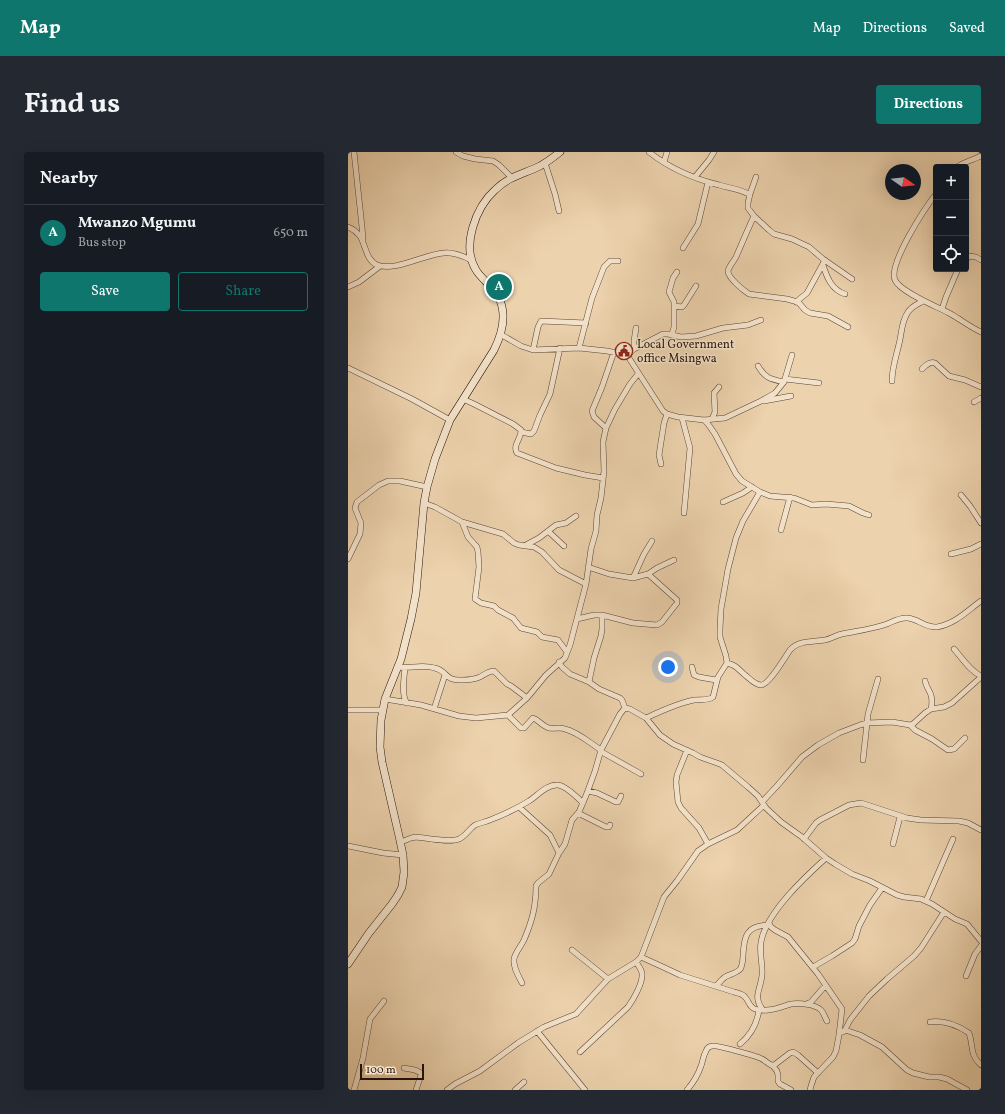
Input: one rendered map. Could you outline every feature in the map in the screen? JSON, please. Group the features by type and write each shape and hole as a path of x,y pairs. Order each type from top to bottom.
{"street":[{"path":"354,152 363,242"},
{"path":"456,152 463,156 475,159 493,161 500,165 511,177"},
{"path":"348,962 398,895 404,879 403,855 382,762 380,734 382,710 385,699 401,667 416,593 424,503 427,487 435,459 450,420 494,350 500,334 503,315 498,297 480,277 471,260 470,239 473,227 483,203 494,190 511,177 541,165 560,152"},
{"path":"649,152 664,162 695,177 750,194"},
{"path":"664,162 667,152"},
{"path":"695,177 714,152"},
{"path":"962,164 981,156"},
{"path":"545,162 559,212"},
{"path":"756,177 748,203 748,208 754,216 774,234 799,242 809,247 824,263 852,279"},
{"path":"684,248 698,224 708,182"},
{"path":"933,198 910,235 896,262 894,280 898,285 923,300 942,309 981,332"},
{"path":"754,216 728,270 729,274 737,284 749,294 787,299 796,302 810,314 828,316 848,326"},
{"path":"348,227 359,235 369,258 375,264 380,266 398,265 444,253 458,254 471,260"},
{"path":"969,256 976,257 981,260"},
{"path":"579,348 596,287 604,267 610,261 618,261"},
{"path":"824,263 826,275 836,290 845,294"},
{"path":"796,302 807,293 824,263"},
{"path":"348,287 359,282 380,266"},
{"path":"672,334 674,327 674,306 673,299 669,292 673,278 677,272"},
{"path":"942,309 957,272"},
{"path":"674,306 682,307 696,286"},
{"path":"892,381 904,319 911,308 923,300"},
{"path":"627,355 634,349 663,334 672,334 681,337 696,336 723,328 748,325 761,320"},
{"path":"534,350 538,327 541,321 586,323"},
{"path":"634,349 636,328"},
{"path":"500,334 521,346 534,350 579,348 627,355 663,411 667,414 682,418 704,420 725,418 775,393 784,381 792,355"},
{"path":"463,399 513,424 522,432 531,434 534,431 550,394 560,348"},
{"path":"606,428 594,417 592,411 614,352"},
{"path":"922,369 930,362 933,362 949,376 981,387"},
{"path":"758,366 768,378 784,381 819,383"},
{"path":"348,368 412,399 450,420"},
{"path":"385,699 422,705 459,716 476,718 508,715 527,698 546,675 565,658 573,639 586,584 604,478 603,442 606,428 618,404 638,374"},
{"path":"712,419 715,412 714,393 719,387"},
{"path":"761,401 791,396"},
{"path":"974,402 981,398"},
{"path":"661,464 659,455 664,423 667,414"},
{"path":"682,418 690,448 684,513"},
{"path":"704,420 716,434 736,474 742,481 760,492 770,496 790,497 812,505 826,504 849,506 870,515"},
{"path":"522,432 515,448 517,453 556,468 604,478"},
{"path":"348,559 360,534 360,521 356,508 357,502 379,485 388,482 400,481 427,487"},
{"path":"723,502 752,487"},
{"path":"646,718 684,703 711,698 715,691 716,680 727,663 720,637 720,629 721,609 728,569 736,538 743,521 760,492"},
{"path":"961,495 981,523"},
{"path":"781,530 790,497"},
{"path":"424,503 462,522 503,534 519,545 534,546 538,548 559,570 586,584"},
{"path":"525,545 533,542 558,524 566,523 576,516"},
{"path":"462,522 468,537 478,552 479,567 474,599 481,603 494,606 498,610 513,618 521,628 537,632 542,637 558,640 567,652"},
{"path":"548,531 564,546"},
{"path":"633,578 652,541"},
{"path":"951,554 971,549 981,544"},
{"path":"588,567 609,574 633,578 648,574 674,560"},
{"path":"577,619 594,615 602,615 623,621 652,625 657,625 662,622 677,601 648,574"},
{"path":"727,663 737,667 755,683 762,685 770,679 790,650 799,644 815,640 825,640 842,634 866,630 887,624 900,618 912,619 931,627 935,627 955,621 981,601"},
{"path":"589,682 602,629 602,615"},
{"path":"447,1090 455,1084 480,1071 537,1031 551,1023 576,1014 608,979 636,962 641,957 664,897 698,851 708,844 737,830 763,804 795,764 809,751 855,726 867,723 892,722 910,725 915,723 925,712 952,703 981,677 954,649"},
{"path":"560,662 566,671 589,682 599,689 620,698 625,708"},
{"path":"401,667 431,667 440,670 450,679 462,680 477,678 494,671 504,682 527,698"},
{"path":"401,667 404,700 407,703"},
{"path":"692,667 694,675 716,680"},
{"path":"434,709 445,674"},
{"path":"863,760 868,714 878,679"},
{"path":"925,681 931,697 931,709"},
{"path":"625,708 630,709 646,718 660,735 673,744 700,757 722,765 748,786 781,822 826,858 852,874 870,881 897,895 926,901 957,920 967,924 981,942"},
{"path":"522,983 515,968 514,958 525,937 535,909 536,886 549,874 559,852 565,844 572,820 578,813 588,791 601,751 620,714 625,708"},
{"path":"348,710 382,710"},
{"path":"508,715 521,728 524,728 531,719 536,718 547,727 563,728 571,731 601,751 641,774"},
{"path":"910,725 915,730 948,750 954,749 965,738"},
{"path":"687,750 677,775 676,782 678,802 681,808 699,828 708,844"},
{"path":"400,842 411,838 452,841 459,840 477,824 488,821 519,807 551,786 557,785 563,787 583,803"},
{"path":"588,791 597,793 616,802 618,802 621,796"},
{"path":"804,839 820,820 841,808 855,803 868,805 900,817 921,820 959,821 968,823 981,830"},
{"path":"519,807 550,835 559,852"},
{"path":"578,813 606,827 609,827 610,825"},
{"path":"892,844 900,817"},
{"path":"926,901 953,839"},
{"path":"348,846 388,854 403,855"},
{"path":"740,1044 751,1032 761,1010 757,995 762,977 761,942 769,924 780,906 799,884 826,858"},
{"path":"813,967 852,943 870,905 882,888"},
{"path":"839,1035 869,996 921,948 940,921 944,912"},
{"path":"769,924 771,927 788,937 813,967 842,1009 836,1051 833,1057 812,1081 810,1090"},
{"path":"716,986 740,968 744,941 748,932 754,927 769,924"},
{"path":"966,976 975,954 981,946"},
{"path":"572,950 608,979"},
{"path":"641,957 680,975 742,995 746,997 751,1007 755,1009 761,1010 781,1008 793,1004 806,1004 822,1011 827,1021"},
{"path":"580,1052 632,1002 641,982 642,974 636,962"},
{"path":"806,1004 811,1002 825,986"},
{"path":"354,1090 363,1058 370,1020 384,1001"},
{"path":"930,1022 945,1022 953,1024 969,1034 973,1056 981,1065"},
{"path":"844,1030 860,1035 882,1047 913,1073 947,1079 967,1090"},
{"path":"537,1031 585,1090"},
{"path":"687,1090 693,1083 701,1067 706,1051 712,1046 762,1059 777,1071 778,1082 791,1090"},
{"path":"772,1066 793,1052 818,1073"},
{"path":"404,1068 421,1073 416,1090"},
{"path":"515,1090 524,1082"}],"place":[{"name":"Mwanzo Mgumu","path":"499,287"},
{"name":"Local Government office Msingwa","path":"624,351"}]}
